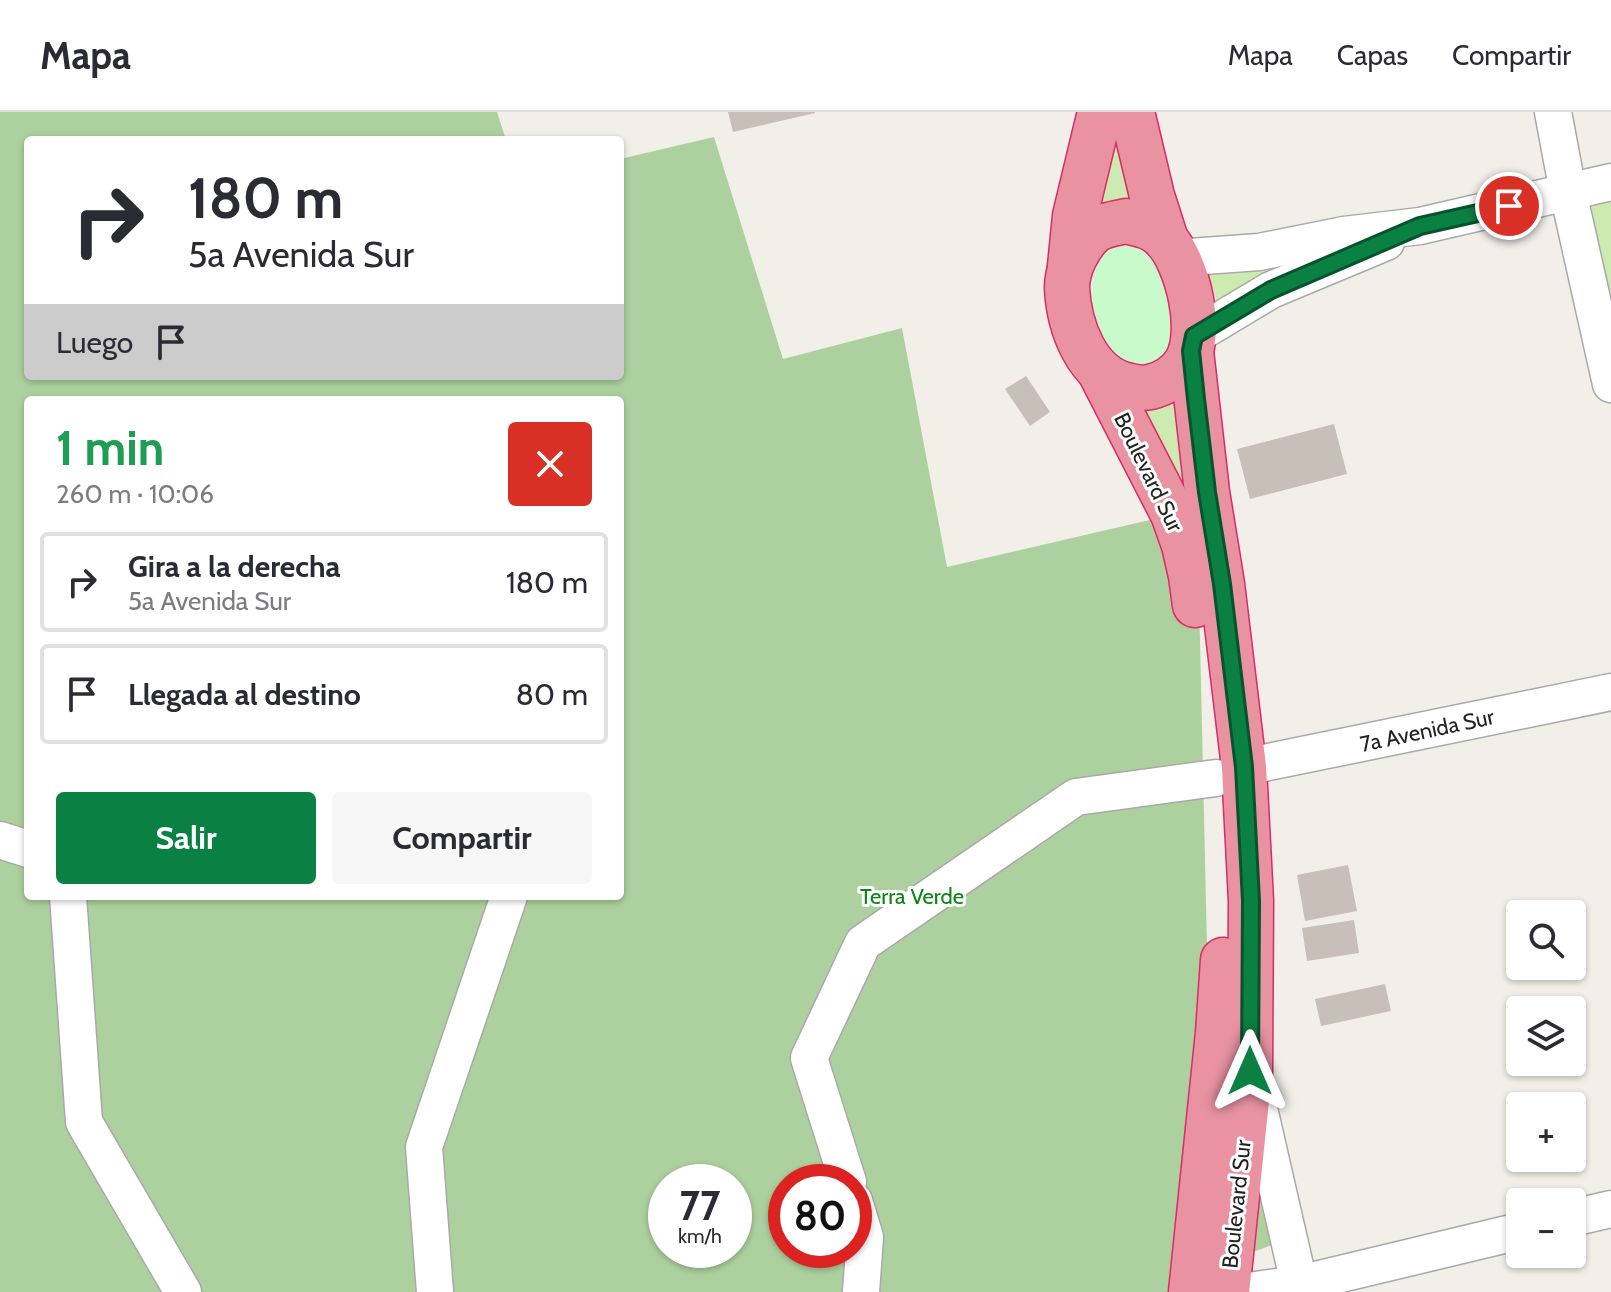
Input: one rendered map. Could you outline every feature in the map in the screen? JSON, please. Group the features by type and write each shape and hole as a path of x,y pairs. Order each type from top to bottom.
{"highway":[{"path":"1100,112 1075,216 1067,287 1074,328 1082,348 1112,382 1142,389 1159,385 1184,365 1192,344 1194,318 1188,284 1171,249 1152,196 1132,112"},
{"path":"1070,271 1081,246 1094,232 1110,224 1126,221 1151,227 1171,249"},
{"name":"Boulevard Sur","path":"1191,1292 1222,989 1219,823 1230,773 1222,584 1207,492 1192,344"},
{"name":"Boulevard Sur","path":"1100,372 1173,514 1184,545 1230,773 1251,901 1250,1071 1227,1292"}],"street":[{"path":"1553,112 1611,384"},
{"path":"1171,249 1259,252 1344,235 1420,226 1611,182"},
{"path":"1192,344 1271,290 1420,226"},
{"name":"7a Avenida Sur","path":"842,1164 809,1058 863,943 1076,797 1230,773 1611,692"},
{"path":"0,840 24,848"},
{"path":"68,900 84,1122 183,1292"},
{"path":"435,1292 424,1147 508,900"},
{"path":"1250,1071 1300,1288"},
{"path":"1586,1215 1611,1209"},
{"path":"1241,1292 1300,1288 1506,1235"},
{"path":"861,1292 863,1268"}],"green space":[{"name":"Terra Verde","path":"0,112 497,112 505,136 24,136 24,380 624,380 624,158 714,137 783,359 902,328 947,567 1197,509 1208,990 1171,1292 0,1292"},
{"path":"1119,112 1141,203 1097,210"},
{"path":"1611,193 1611,340 1579,200"},
{"path":"1124,242 1135,244 1157,261 1171,285 1177,325 1167,359 1138,372 1104,345 1093,307 1093,278 1097,265 1112,246"},
{"path":"1331,254 1217,302 1209,275 1211,271"},
{"path":"1173,404 1183,409 1206,566 1143,421 1144,409"},
{"path":"1264,1167 1275,1244 1237,1258"}],"building":[{"path":"728,112 815,112 815,113 733,132"},
{"path":"1026,376 1050,412 1030,426 1005,389"},
{"path":"1334,424 1347,474 1250,499 1237,449"},
{"path":"1348,865 1357,911 1305,921 1297,875"},
{"path":"1354,920 1359,953 1307,961 1302,928"},
{"path":"1385,984 1391,1011 1321,1026 1315,999"}],"route":[{"path":"1250,1071 1251,901 1244,767 1196,399 1191,351 1194,336 1271,290 1420,226 1509,206"}]}
